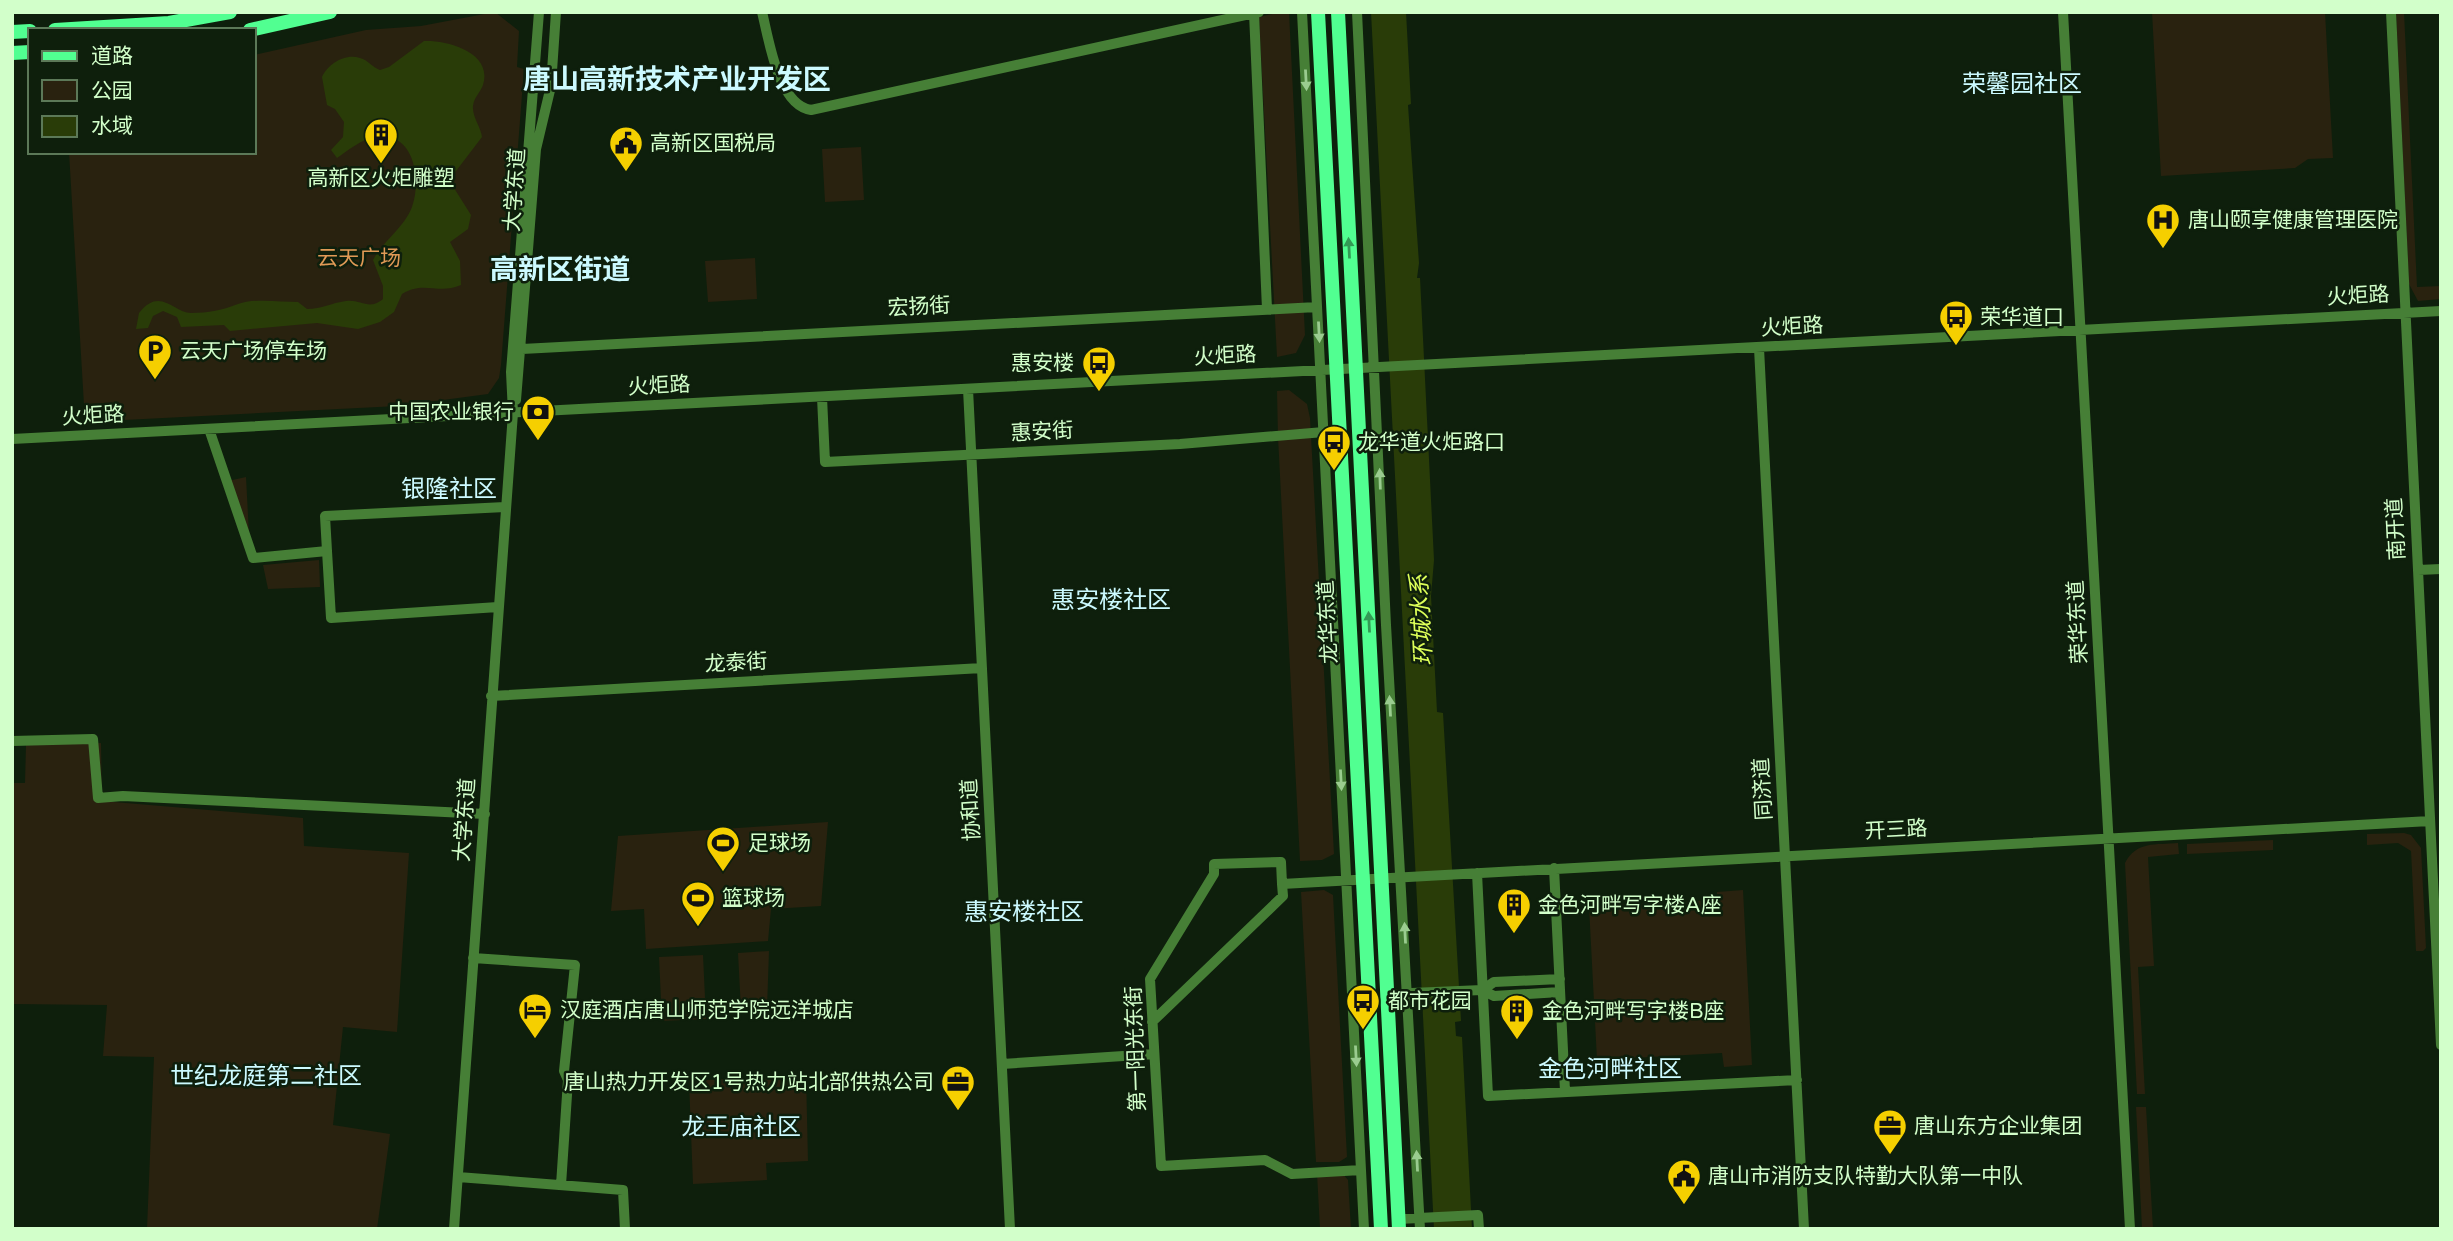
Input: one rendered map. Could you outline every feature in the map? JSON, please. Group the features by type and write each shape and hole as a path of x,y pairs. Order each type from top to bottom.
{"main road":[{"path":"88,28 169,23 230,12"},
{"path":"256,29 330,12"},
{"name":"龙华东道","path":"1318,12 1328,370 1364,878 1381,1229"},
{"name":"龙华东道","path":"1338,12 1399,1224"}],"street":[{"name":"大学东道","path":"513,413 510,372 538,12"},
{"name":"大学东道","path":"454,1229 505,507 513,413 523,349 536,149 551,86 556,12"},
{"path":"762,12 776,71 794,101 801,108 811,110 1257,13 1267,309"},
{"path":"1302,12 1318,307 1328,370 1324,432 1364,1229"},
{"path":"1357,12 1376,368 1386,625 1424,1221"},
{"name":"荣华东道","path":"2063,12 2109,838 2126,1228"},
{"name":"南开道","path":"2391,12 2441,1045"},
{"name":"宏扬街","path":"523,349 1318,307"},
{"name":"火炬路","path":"12,439 2441,311"},
{"name":"同济道","path":"1759,348 1804,1229"},
{"name":"协和道","path":"968,389 1010,1229"},
{"name":"惠安街","path":"822,397 825,462 1241,441 1269,439 1275,434 1324,432"},
{"path":"209,429 253,558 327,551"},
{"path":"498,607 331,618 325,516 505,507"},
{"path":"2418,570 2441,569"},
{"name":"龙泰街","path":"491,696 982,668"},
{"path":"12,741 93,739 98,798 123,796 485,814"},
{"name":"开三路","path":"1282,884 2430,821"},
{"name":"第一阳光东街","path":"1282,884 1281,862 1214,864 1214,874 1150,979 1161,1166 1265,1160 1292,1174 1361,1170"},
{"path":"1554,868 1565,1091"},
{"path":"1477,873 1477,990 1488,1096 1797,1080"},
{"path":"1152,1022 1283,896 1282,884"},
{"path":"473,958 576,965 564,1071 568,1080 561,1185"},
{"path":"1388,994 1477,990 1494,982 1560,979"},
{"path":"1477,990 1494,996 1560,992"},
{"path":"1002,1064 1154,1054"},
{"path":"457,1177 623,1190 625,1229"},
{"path":"1399,1224 1478,1215 1479,1229"}],"green space":[{"name":"云天广场","path":"495,12 519,31 517,67 524,69 501,365 499,378 488,394 398,406 85,422 69,154 256,154 256,55 366,30 421,26"},
{"path":"1289,12 1305,335 1296,353 1277,357 1259,17"},
{"path":"2152,12 2325,12 2333,158 2308,159 2295,168 2161,176"},
{"path":"2396,12 2404,12 2417,287 2441,286 2441,299 2418,301 2409,284"},
{"path":"861,147 864,200 825,202 822,149"},
{"path":"755,258 757,299 708,302 705,261"},
{"path":"1289,390 1307,404 1310,418 1334,854 1322,860 1300,861 1278,437 1277,391"},
{"path":"246,477 250,553 228,481"},
{"path":"319,560 320,587 268,589 263,565"},
{"path":"101,743 102,801 303,818 304,846 409,853 397,1032 343,1027 333,1125 390,1134 377,1229 147,1229 154,1057 103,1056 107,1005 12,1004 12,783 25,783 26,745"},
{"path":"828,822 821,906 771,909 768,941 646,949 644,909 611,911 618,836"},
{"path":"2367,834 2411,835 2421,848 2426,948 2423,951 2416,951 2411,851 2398,843 2367,845"},
{"path":"2273,840 2273,850 2187,854 2187,844"},
{"path":"2178,843 2179,854 2148,857 2154,966 2138,967 2145,1094 2137,1094 2125,863 2141,848 2154,844"},
{"path":"1324,890 1333,895 1347,1157 1339,1162 1316,1162 1301,892"},
{"path":"1743,890 1752,1065 1724,1067 1722,1053 1597,1060 1589,906 1717,900 1717,892"},
{"path":"769,951 767,1009 741,1010 738,953"},
{"path":"703,955 706,1019 662,1021 659,957"},
{"path":"806,1074 808,1161 766,1163 767,1180 693,1184 689,1081"},
{"path":"2136,1107 2146,1107 2153,1229 2142,1229"},
{"path":"1341,1172 1348,1180 1351,1229 1320,1229 1317,1173"}],"water":[{"name":"环城水系","path":"1371,12 1406,12 1411,104 1408,105 1419,263 1417,278 1420,278 1434,560 1431,596 1437,712 1443,713 1461,1021 1455,1022 1456,1036 1462,1037 1472,1229 1434,1229"},
{"path":"424,41 444,43 466,50 481,64 484,74 483,85 473,106 482,137 453,175 454,188 471,215 468,229 450,242 460,261 461,285 445,289 410,290 402,294 394,312 380,322 358,329 317,323 230,331 224,325 181,327 177,317 163,311 153,316 148,328 136,329 139,313 147,305 160,301 191,313 215,311 252,301 298,302 307,309 346,301 373,304 383,299 383,286 373,260 412,207 416,183 412,158 398,141 388,137 374,137 337,158 331,150 343,137 344,122 335,109 327,105 322,77 333,64 349,57 363,59 380,70 389,67"}],"place":[{"name":"高新区火炬雕塑","path":"381,165"},
{"name":"高新区国税局","path":"626,173"},
{"name":"唐山颐享健康管理医院","path":"2163,250"},
{"name":"荣华道口","path":"1956,347"},
{"name":"云天广场停车场","path":"155,381"},
{"name":"惠安楼","path":"1099,393"},
{"name":"中国农业银行","path":"538,442"},
{"name":"龙华道火炬路口","path":"1334,472"},
{"name":"足球场","path":"723,873"},
{"name":"篮球场","path":"698,928"},
{"name":"金色河畔写字楼A座","path":"1514,935"},
{"name":"都市花园","path":"1363,1031"},
{"name":"汉庭酒店唐山师范学院远洋城店","path":"535,1040"},
{"name":"金色河畔写字楼B座","path":"1517,1041"},
{"name":"唐山热力开发区1号热力站北部供热公司","path":"958,1112"},
{"name":"唐山东方企业集团","path":"1890,1156"},
{"name":"唐山市消防支队特勤大队第一中队","path":"1684,1206"}],"district":[{"name":"唐山高新技术产业开发区","path":"677,80"},
{"name":"荣馨园社区","path":"2022,84"},
{"name":"高新区街道","path":"560,270"},
{"name":"银隆社区","path":"449,489"},
{"name":"惠安楼社区","path":"1111,600"},
{"name":"惠安楼社区","path":"1024,912"},
{"name":"金色河畔社区","path":"1610,1069"},
{"name":"世纪龙庭第二社区","path":"266,1076"},
{"name":"龙王庙社区","path":"741,1127"}]}
